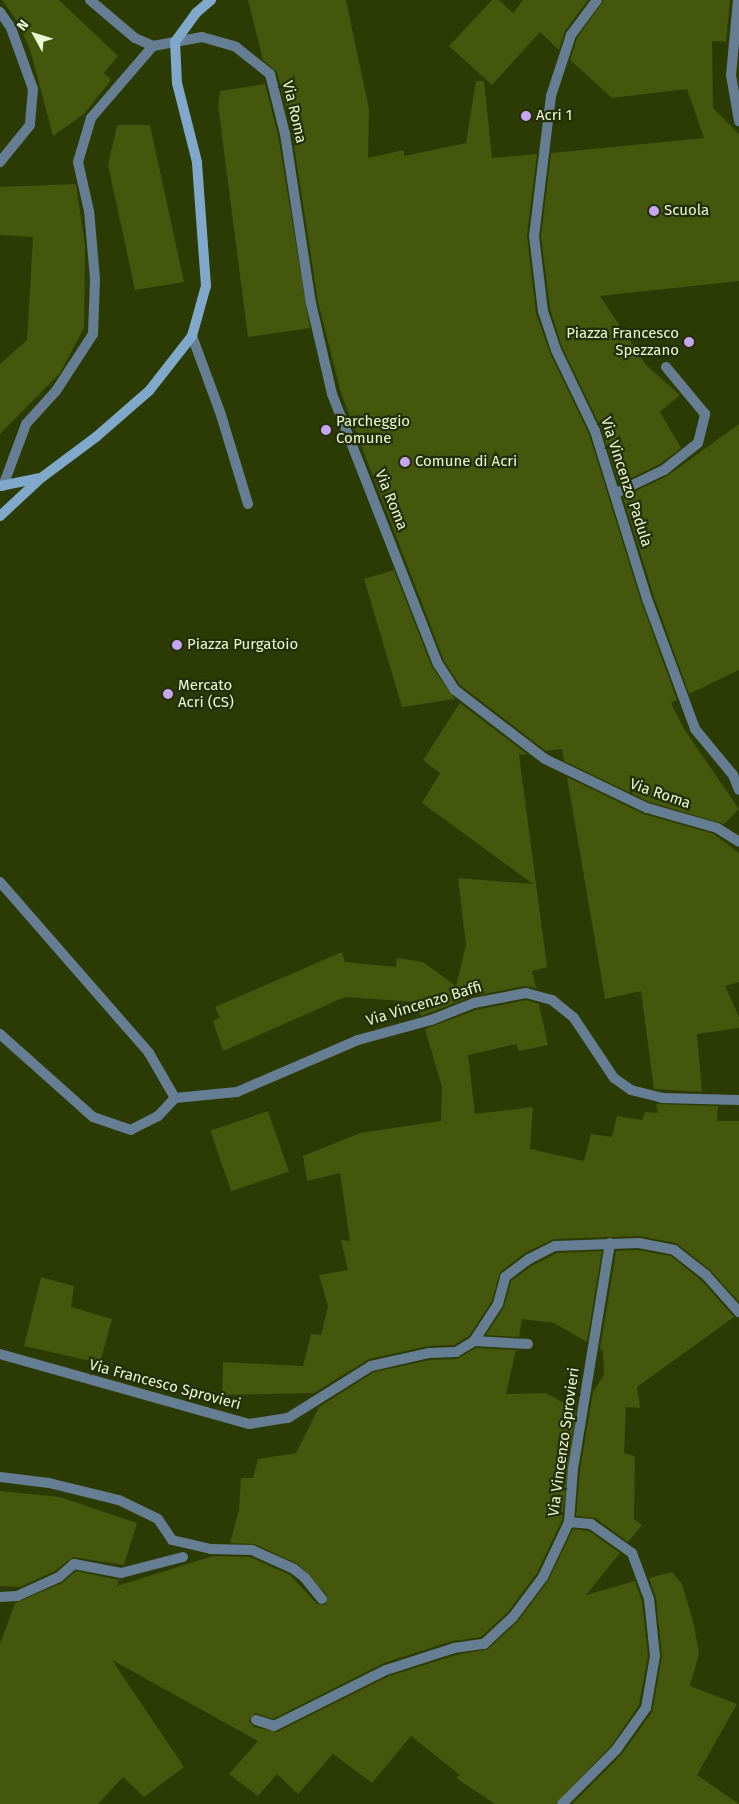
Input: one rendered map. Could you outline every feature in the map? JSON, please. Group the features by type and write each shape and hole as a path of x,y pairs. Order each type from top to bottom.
{"main road":[{"path":"0,516 41,478 96,437 149,391 192,336 206,286 197,162 177,84 175,42 196,13 210,0"},
{"path":"1,486 41,478"}],"street":[{"path":"90,0 135,38 153,46 175,42"},
{"name":"Via Vincenzo Padula","path":"597,0 571,35 551,96 534,236 543,311 556,350 596,431 647,598 695,729 733,775 739,790"},
{"path":"738,0 731,75 739,121"},
{"path":"0,12 11,28 33,89 30,125 0,162"},
{"name":"Via Roma","path":"175,42 202,37 236,46 270,74 285,134 311,303 332,394 438,664 455,690 545,759 646,808 718,828 739,842"},
{"path":"1,486 26,424 56,391 93,334 95,279 90,211 78,162 91,118 153,46"},
{"path":"192,336 221,415 248,504"},
{"path":"616,493 664,470 698,444 705,414 666,367"},
{"path":"0,882 149,1052 175,1098 158,1116 131,1130 93,1117 0,1034"},
{"name":"Via Vincenzo Baffi","path":"175,1098 237,1092 358,1040 430,1020 474,1003 526,993 552,1000 574,1018 614,1078 631,1090 662,1098 739,1100"},
{"name":"Via Vincenzo Sprovieri","path":"256,1720 274,1726 386,1670 454,1648 484,1644 513,1617 543,1577 569,1522 572,1469 610,1243"},
{"path":"528,1344 474,1341 498,1304 505,1277 529,1259 555,1246 639,1243 674,1250 706,1275 739,1312"},
{"name":"Via Francesco Sprovieri","path":"0,1354 249,1424 288,1418 371,1366 429,1353 456,1352 474,1341"},
{"path":"0,1477 49,1483 120,1500 158,1519 172,1540 211,1549 252,1550 294,1569 305,1578 322,1599"},
{"path":"562,1804 616,1750 646,1708 656,1656 649,1599 632,1553 591,1524 569,1522"},
{"path":"0,1597 17,1596 51,1581 74,1564 120,1573 183,1557"}],"building":[{"path":"2,0 59,0 118,56 104,73 111,80 84,114 53,136 30,49 17,21"},
{"path":"248,0 346,0 369,109 368,158 404,150 404,156 466,143 476,81 484,81 492,158 537,154 527,235 536,313 550,353 589,434 641,601 677,700 671,703 684,729 739,809 724,824 649,802 564,761 562,749 546,751 460,685 444,661 341,393 318,302 292,132 277,72 263,60"},
{"path":"492,0 499,0 513,13 523,0 588,0 565,31 559,50 540,32 492,85 449,46"},
{"path":"604,0 730,0 726,42 712,41 713,108 739,134 739,281 600,296 646,365 680,395 660,412 681,448 660,464 619,484 601,428 562,347 550,309 541,236 551,153 704,138 687,89 612,98 570,60 577,38"},
{"path":"265,84 278,135 310,328 248,337 218,105 220,91"},
{"path":"117,125 150,125 184,282 135,290 108,165"},
{"path":"76,184 85,246 84,328 60,373 0,434 0,364 27,340 33,237 0,235 0,187"},
{"path":"739,424 739,670 689,694 654,597 623,497 667,476"},
{"path":"394,570 432,667 455,699 402,707 364,579"},
{"path":"460,703 527,754 519,755 547,967 532,971 536,988 525,986 473,996 421,1016 417,1002 345,997 223,1051 213,1021 220,1018 215,1007 342,952 345,962 396,967 397,958 423,962 456,986 466,945 458,878 533,884 422,803 440,773 423,760"},
{"path":"567,777 644,814 714,834 739,853 739,982 725,986 739,1017 739,1028 697,1034 702,1092 654,1089 641,991 605,999"},
{"path":"526,1000 539,1004 548,1045 519,1051 516,1044 468,1055 475,1114 533,1107 530,1149 584,1161 591,1134 612,1137 617,1116 642,1120 645,1112 658,1113 656,1104 718,1106 717,1121 739,1121 739,1302 710,1270 676,1243 639,1236 554,1239 525,1253 500,1272 492,1301 469,1336 454,1345 428,1346 369,1359 314,1393 222,1395 223,1362 303,1366 311,1334 321,1335 328,1306 319,1275 348,1270 341,1240 350,1241 340,1173 307,1181 303,1156 360,1133 441,1121 442,1087 425,1029 476,1010"},
{"path":"268,1111 289,1172 231,1191 210,1131"},
{"path":"638,1250 671,1256 701,1280 734,1317 637,1387 640,1408 626,1407 624,1453 635,1456 634,1519 642,1525 628,1542 595,1518 576,1516 580,1470 593,1392 604,1375 603,1351 600,1349 616,1251"},
{"path":"602,1251 587,1342 554,1323 522,1319 519,1337 486,1335 504,1307 511,1281 533,1265 557,1253"},
{"path":"41,1277 74,1286 71,1307 112,1319 100,1363 24,1346"},
{"path":"476,1348 516,1350 506,1394 546,1393 576,1410 562,1520 537,1573 508,1612 481,1637 452,1641 384,1663 273,1719 255,1713 249,1721 254,1727 277,1732 389,1676 456,1655 488,1649 518,1621 548,1581 573,1529 589,1531 620,1553 586,1595 635,1581 642,1601 648,1656 639,1705 611,1746 555,1804 495,1804 456,1778 460,1775 411,1736 372,1783 333,1754 298,1794 277,1774 258,1796 229,1774 258,1741 112,1660 184,1767 144,1797 123,1777 98,1804 0,1804 0,1644 15,1603 62,1583 76,1571 119,1580 117,1586 213,1556 250,1557 290,1575 317,1604 326,1605 327,1595 298,1564 254,1544 230,1543 239,1510 241,1478 253,1478 258,1459 296,1453 319,1407 374,1372 430,1360 457,1359"},
{"path":"0,1491 60,1497 137,1523 124,1565 73,1557 55,1571 20,1587 0,1586"},
{"path":"672,1572 682,1584 694,1625 699,1654 690,1686 737,1704 697,1775 739,1804 572,1804 621,1755 652,1712 662,1656 656,1598 649,1578"}],"place":[{"name":"Acri 1","path":"526,116"},
{"name":"Scuola","path":"654,211"},
{"name":"Piazza Francesco Spezzano","path":"689,342"},
{"name":"Parcheggio Comune","path":"326,430"},
{"name":"Comune di Acri","path":"405,462"},
{"name":"Piazza Purgatoio","path":"177,645"},
{"name":"Mercato Acri (CS)","path":"168,694"}]}
